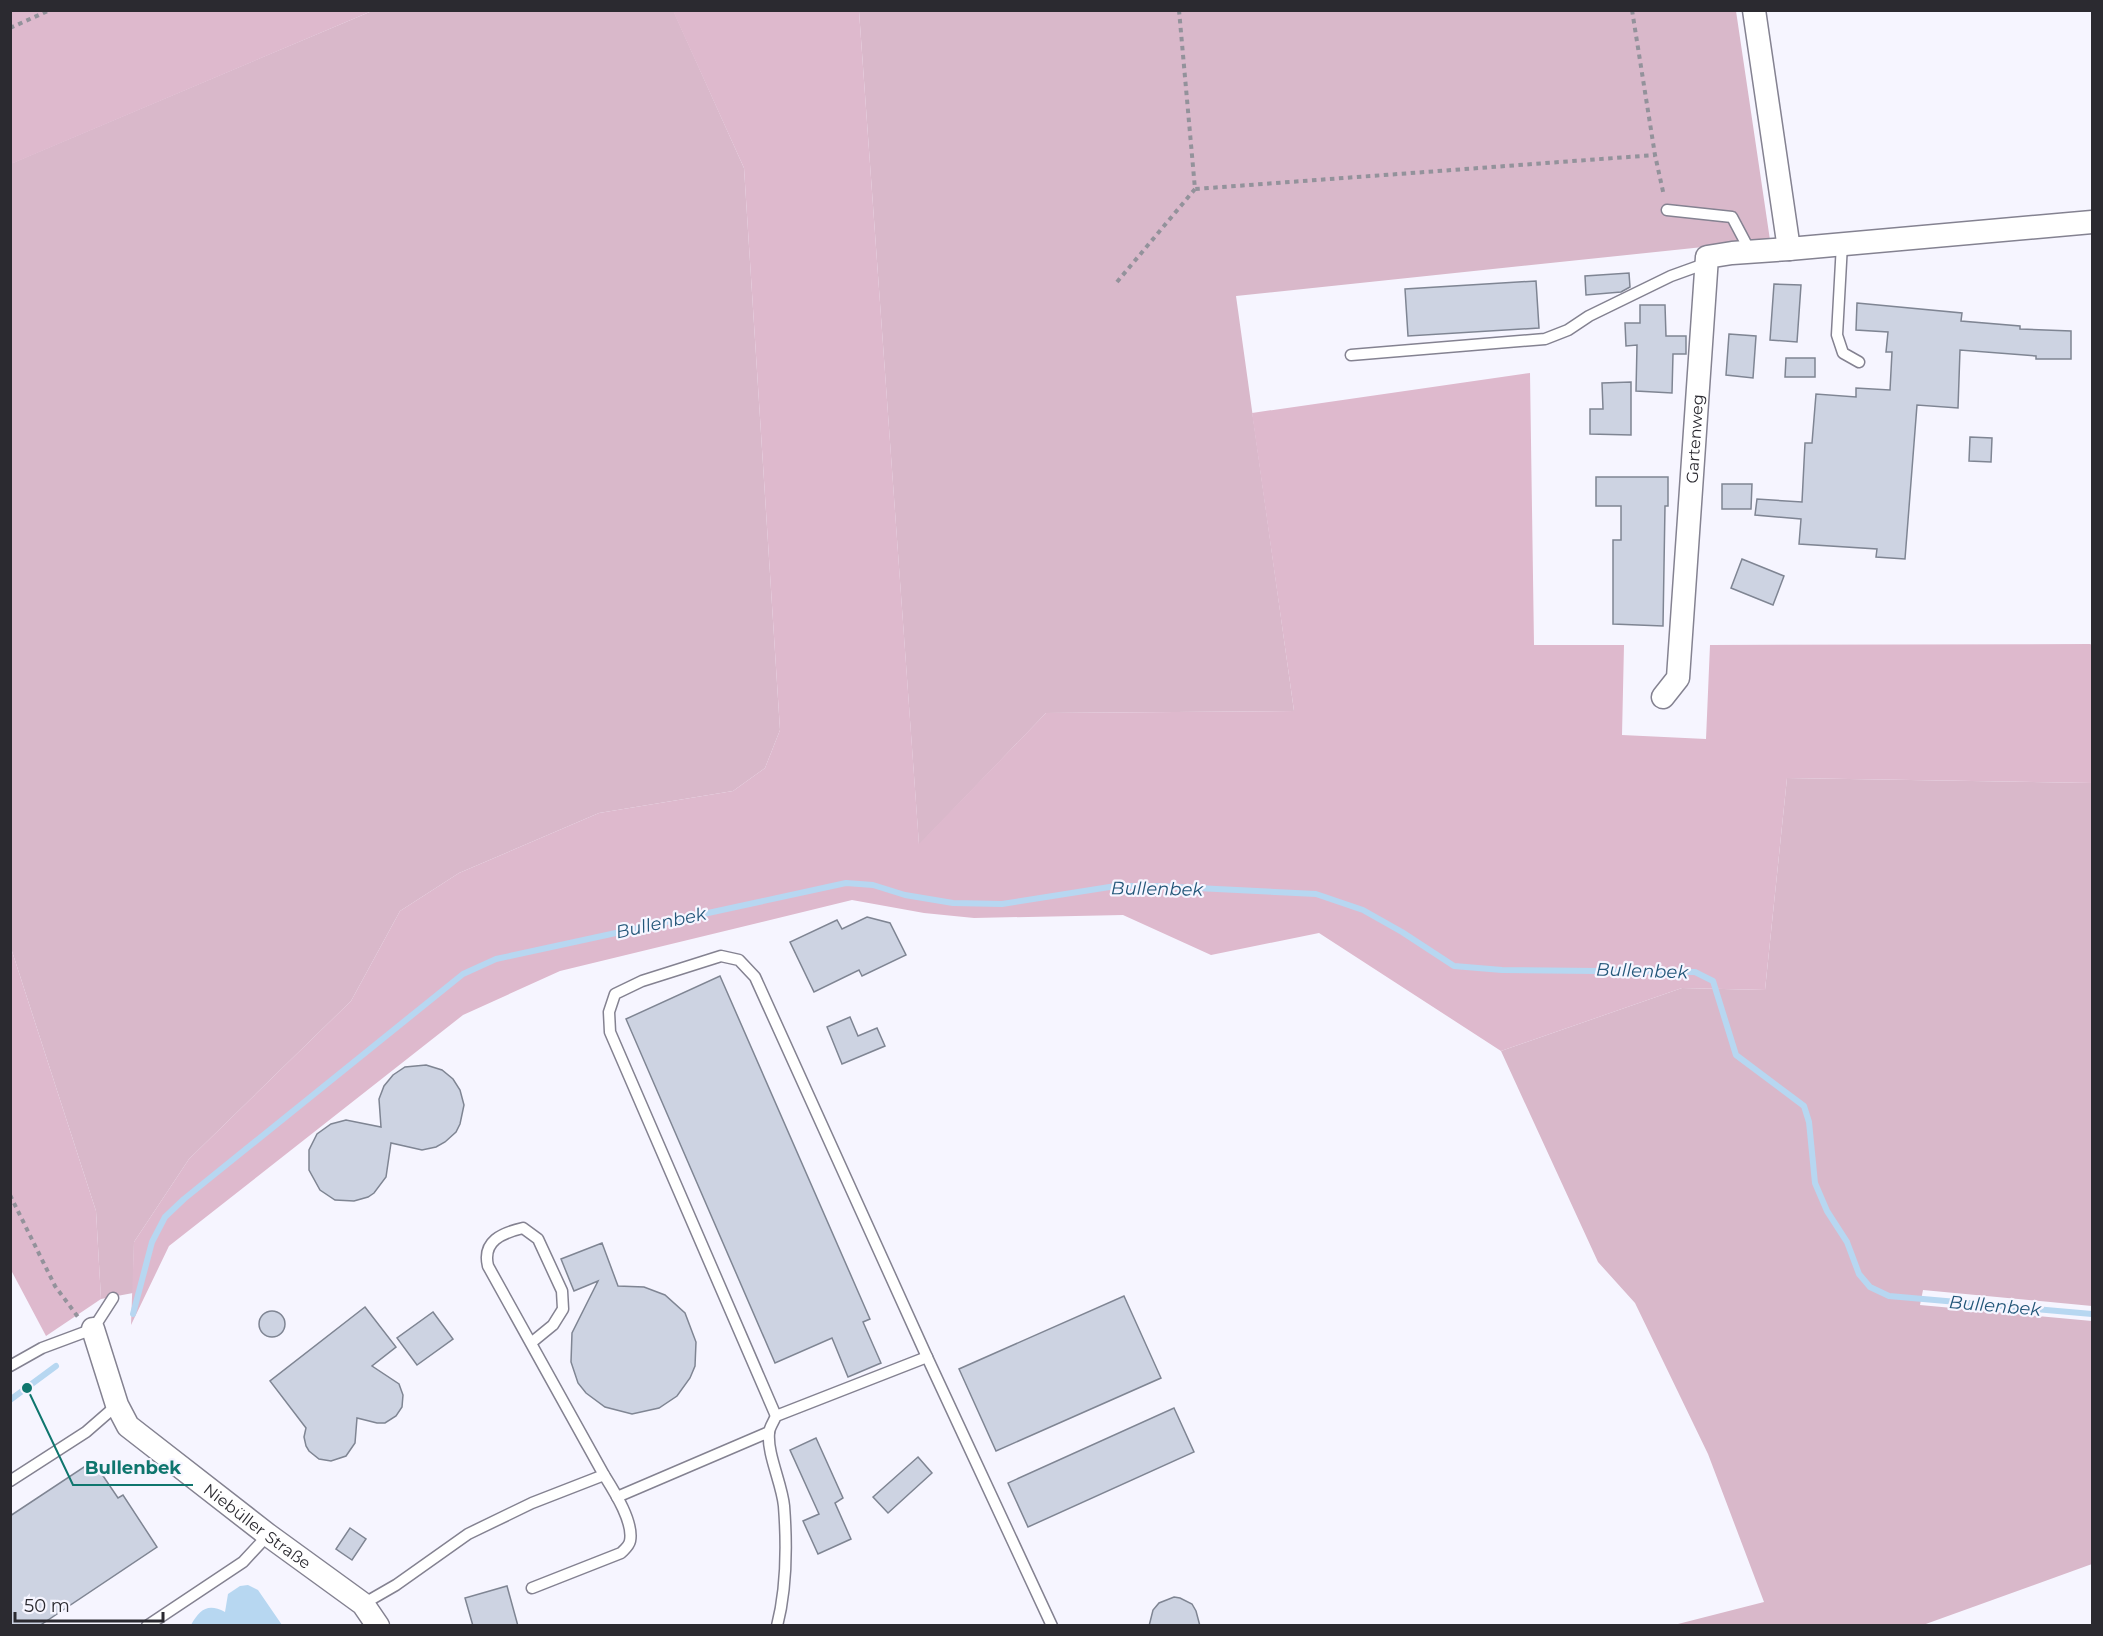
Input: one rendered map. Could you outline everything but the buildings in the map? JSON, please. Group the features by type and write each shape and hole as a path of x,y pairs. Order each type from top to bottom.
{"street":[{"path":"1754,10 1789,249"},
{"path":"1707,263 1707,257 1750,251 2092,222"},
{"name":"Gartenweg","path":"1663,697 1678,678 1707,263"},
{"name":"Niebüller Straße","path":"93,1329 117,1405 128,1426 268,1535 363,1604 378,1626"}],"lane":[{"path":"1667,210 1732,217 1750,251"},
{"path":"1842,244 1836,335 1843,353 1859,362"},
{"path":"1351,355 1545,339 1568,330 1589,316 1645,288 1707,263"},
{"path":"776,1416 610,1032 609,1012 615,994 642,981 721,956 739,960 755,978 927,1358 1052,1626"},
{"path":"531,1343 553,1325 563,1309 562,1291 538,1239 523,1228 506,1232 492,1241 486,1257 488,1266 604,1475 617,1497 631,1530 629,1544 621,1553 532,1588"},
{"path":"10,1366 42,1348 93,1329 113,1298"},
{"path":"777,1626 785,1568 784,1503 774,1466 769,1432 776,1416 927,1358"},
{"path":"10,1481 86,1432 117,1405"},
{"path":"617,1497 769,1432"},
{"path":"363,1604 396,1585 468,1534 532,1503 604,1475"},
{"path":"147,1626 243,1562 268,1535"}],"path":[{"path":"10,28 50,10"},
{"path":"1118,282 1195,189 1179,10"},
{"path":"1632,10 1655,154 1667,210"},
{"path":"1195,189 1655,154"},
{"path":"10,1195 55,1286 79,1318 93,1329"}],"shaded area":[{"path":"11,10 372,10 372,11 11,164"},
{"path":"673,10 744,168 780,730 765,768 733,791 599,813 459,873 400,911 351,1001 189,1159 134,1242 133,1293 101,1299 96,1211 11,948 10,164 372,11"},
{"path":"673,11 859,11 919,844 1046,713 1294,711 1252,413 1530,373 1534,645 1624,645 1622,735 1706,739 1710,645 2090,644 2092,645 2092,783 1787,778 1765,990 1682,988 1501,1051 1319,933 1211,955 1123,915 974,918 924,913 852,900 560,971 463,1015 169,1246 131,1325 134,1242 189,1159 351,1001 400,911 459,873 599,813 733,791 765,768 780,730 744,168"},
{"path":"859,11 1736,11 1770,240 1236,296 1294,711 1046,713 919,845"},
{"path":"1787,778 2092,783 2092,1306 1923,1290 1920,1305 2092,1321 2092,1564 1923,1625 1674,1625 1764,1602 1708,1454 1635,1303 1598,1262 1501,1051 1682,988 1765,990"},
{"path":"11,948 96,1211 101,1299 46,1336 11,1270"}],"water":[{"path":"248,1585 258,1590 282,1625 191,1625 205,1609 214,1608 225,1612 228,1594 240,1586"}],"waterway":[{"name":"Bullenbek","path":"133,1314 152,1242 165,1217 184,1199 463,974 496,959 846,883 873,885 905,895 953,903 1002,904 1116,886 1316,894 1363,910 1454,966 1502,970 1695,972 1713,981 1736,1055 1804,1106 1809,1122 1815,1183 1827,1211 1847,1242 1859,1274 1870,1287 1889,1296 2092,1314"},
{"name":"Bullenbek","path":"10,1400 56,1366"}],"place":[{"name":"Bullenbek","path":"27,1388"}]}
